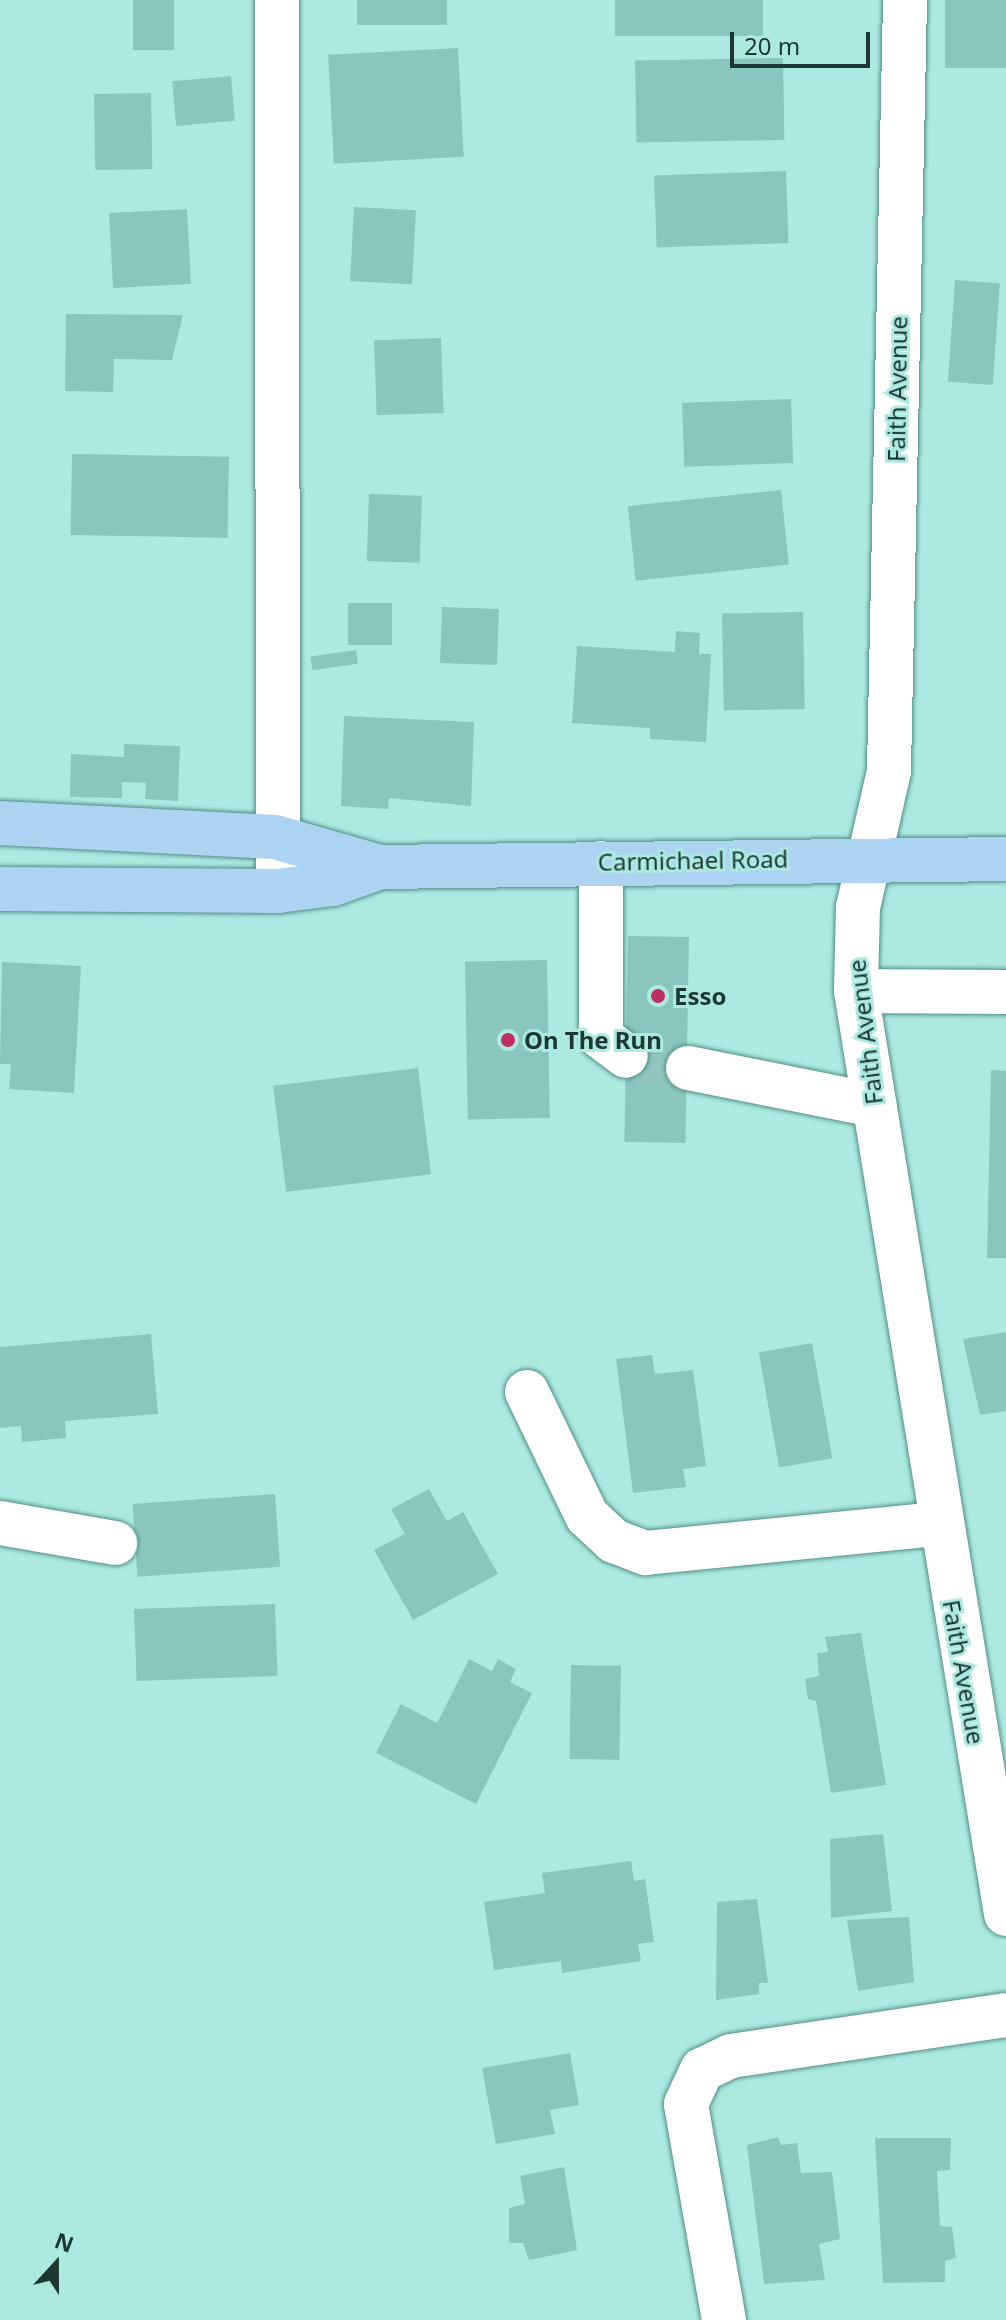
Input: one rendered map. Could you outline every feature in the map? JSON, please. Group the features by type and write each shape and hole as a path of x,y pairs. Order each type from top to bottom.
{"main road":[{"name":"Carmichael Road","path":"0,823 275,837 380,867 872,856 1006,859"},
{"name":"Carmichael Road","path":"0,889 278,891 333,884 380,867"}],"street":[{"path":"277,0 275,837 278,891"},
{"name":"Faith Avenue","path":"905,0 889,771 858,907 856,991 939,1524 1006,1914"},
{"path":"601,863 601,1037 626,1056"},
{"path":"856,991 1006,992"},
{"path":"688,1068 874,1105"},
{"path":"527,1392 587,1516 614,1541 646,1553 939,1524"},
{"path":"0,1523 115,1543"},
{"path":"724,2320 686,2104 702,2070 731,2056 1006,2015"}],"building":[{"path":"133,0 174,0 174,50 133,50"},
{"path":"357,0 447,0 447,25 357,25"},
{"path":"615,0 763,0 763,36 615,36"},
{"path":"945,0 1006,0 1006,68 945,68"},
{"path":"458,48 464,157 334,164 328,55"},
{"path":"783,58 784,140 636,143 635,61"},
{"path":"231,76 235,121 176,126 172,81"},
{"path":"151,93 152,169 95,170 94,94"},
{"path":"786,171 789,243 657,248 654,176"},
{"path":"354,207 416,210 412,284 350,281"},
{"path":"187,209 191,284 113,288 109,213"},
{"path":"955,280 1000,283 993,385 948,382"},
{"path":"66,314 183,315 172,360 114,359 113,392 65,391"},
{"path":"441,338 444,413 377,415 374,340"},
{"path":"791,399 793,463 684,467 682,403"},
{"path":"72,454 229,457 228,538 71,535"},
{"path":"781,490 789,565 636,581 628,506"},
{"path":"369,494 422,496 420,563 367,561"},
{"path":"348,603 392,603 392,645 348,645"},
{"path":"442,607 499,609 497,665 440,663"},
{"path":"803,612 805,709 724,710 722,613"},
{"path":"676,631 700,633 699,654 711,654 706,742 650,739 650,728 572,723 577,646 675,652"},
{"path":"356,650 358,664 312,670 310,656"},
{"path":"344,716 474,722 471,806 389,798 388,809 341,806"},
{"path":"124,744 180,746 178,801 145,799 146,783 122,782 122,798 70,797 71,754 124,757"},
{"name":"Esso","path":"628,936 689,937 685,1143 624,1142"},
{"name":"On The Run","path":"547,960 550,1118 468,1119 465,961"},
{"path":"2,962 81,966 74,1093 9,1089 11,1064 0,1064"},
{"path":"418,1068 431,1174 286,1192 273,1086"},
{"path":"991,1070 1006,1071 1006,1258 987,1258"},
{"path":"1006,1332 1006,1411 980,1415 963,1339"},
{"path":"151,1334 158,1414 65,1421 66,1438 22,1442 21,1426 0,1428 0,1347"},
{"path":"812,1343 832,1458 779,1468 759,1352"},
{"path":"652,1355 655,1374 693,1370 706,1466 683,1469 686,1487 633,1493 616,1359"},
{"path":"429,1489 447,1521 463,1512 498,1574 413,1620 374,1550 405,1534 391,1509"},
{"path":"275,1494 280,1567 137,1577 132,1504"},
{"path":"275,1604 278,1676 137,1681 134,1609"},
{"path":"861,1633 886,1785 831,1793 816,1701 808,1699 805,1679 819,1676 817,1653 828,1652 825,1637"},
{"path":"469,1659 492,1671 498,1659 516,1669 510,1682 532,1693 476,1804 376,1753 401,1704 437,1723"},
{"path":"571,1665 621,1666 619,1760 569,1759"},
{"path":"883,1834 892,1911 831,1918 830,1839"},
{"path":"631,1861 634,1881 645,1879 654,1942 638,1944 641,1961 562,1973 561,1961 494,1970 484,1902 545,1893 542,1873"},
{"path":"757,1899 768,1983 759,1983 759,1994 716,2000 717,1902"},
{"path":"909,1917 914,1982 858,1991 847,1920"},
{"path":"570,2053 579,2105 550,2110 555,2134 496,2144 482,2068"},
{"path":"778,2137 781,2145 797,2143 801,2173 832,2172 840,2239 819,2244 825,2280 764,2284 747,2145"},
{"path":"875,2138 951,2138 950,2170 937,2171 940,2226 952,2227 956,2258 945,2261 945,2282 883,2283"},
{"path":"564,2167 577,2250 529,2260 523,2243 509,2243 509,2208 525,2204 520,2176"}],"tunnel":[{"path":"626,1056 688,1068"}],"place":[{"name":"Esso","path":"658,996"},
{"name":"On The Run","path":"508,1040"}]}
